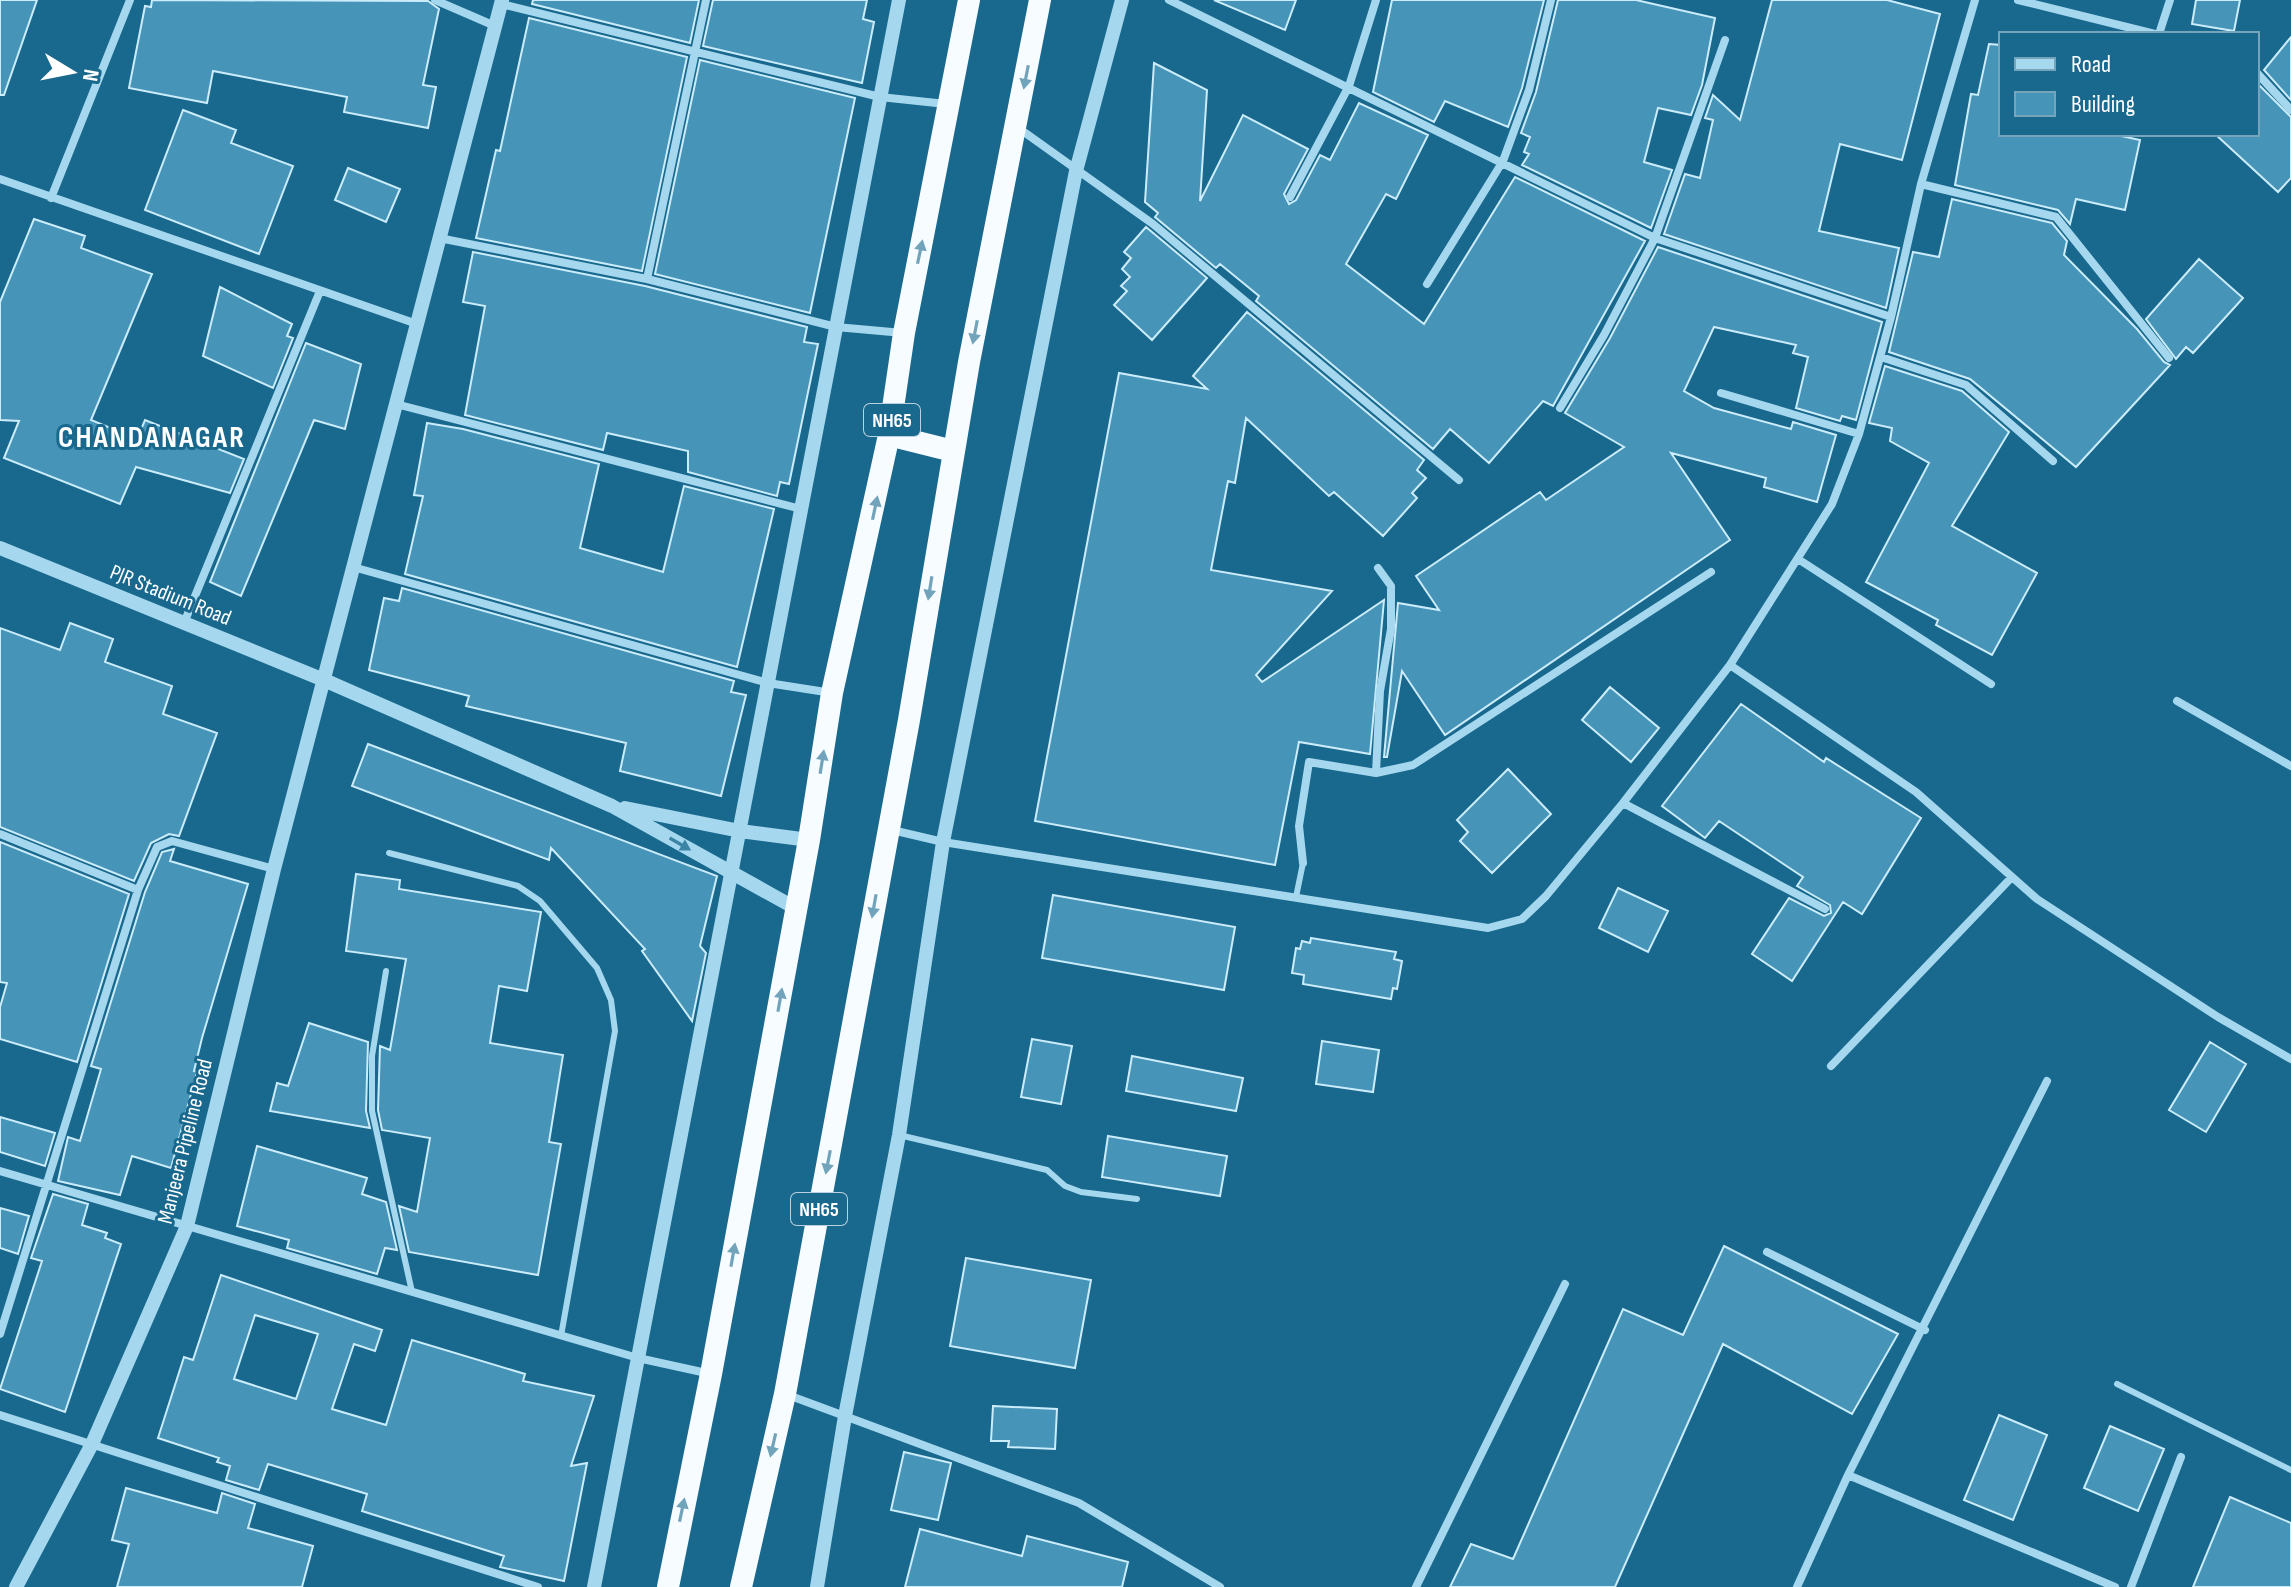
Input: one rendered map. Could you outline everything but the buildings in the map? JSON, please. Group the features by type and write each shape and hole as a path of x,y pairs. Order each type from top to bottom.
{"highway":[{"name":"NH65","path":"668,1587 711,1374 797,909 832,693 889,435 904,333 969,0"},
{"name":"NH65","path":"741,1587 785,1394 953,451 1040,0"},
{"path":"889,435 953,451"}],"street":[{"path":"51,198 130,0"},
{"path":"435,0 495,26"},
{"path":"647,279 706,0"},
{"path":"594,1587 899,0"},
{"path":"817,1587 845,1416 899,1135 943,842 1076,171 1122,0"},
{"path":"1169,0 1655,238 1891,317"},
{"path":"1290,197 1349,86 1376,0"},
{"path":"1427,284 1503,161 1529,90 1551,0"},
{"path":"887,829 943,842 1488,928 1522,919 1546,896 1623,803 1730,665 1832,504 1859,434 1881,357 1921,184 1975,0"},
{"path":"2018,0 2149,32"},
{"path":"2158,32 2170,0"},
{"path":"502,2 880,97 951,104"},
{"name":"Manjeera Pipeline Road","path":"16,1587 92,1444 187,1226 274,869 502,2"},
{"path":"1560,408 1604,335 1655,238 1725,40"},
{"path":"2259,75 2291,110"},
{"path":"1016,127 1153,224 1459,480"},
{"path":"0,179 417,324"},
{"path":"1921,184 2056,217 2169,358"},
{"path":"439,238 647,279 836,327 904,333"},
{"path":"184,623 320,291"},
{"path":"1881,357 1966,385 2053,461"},
{"path":"1721,393 1859,434"},
{"path":"396,404 801,509"},
{"name":"PJR Stadium Road","path":"0,548 324,680 612,806"},
{"path":"1798,559 1991,684"},
{"path":"353,567 768,683 832,693"},
{"path":"1376,773 1380,691 1391,629 1391,586 1378,568"},
{"path":"1303,863 1299,826 1309,762 1376,773 1413,765 1711,572"},
{"path":"1730,665 1916,792 2037,899 2218,1017 2291,1059"},
{"path":"2177,701 2291,766"},
{"path":"1623,803 1825,909"},
{"path":"612,806 740,831 809,840"},
{"path":"612,806 797,909"},
{"path":"0,834 138,890"},
{"path":"0,1334 44,1184 138,890 157,847 172,841 274,869"},
{"path":"1831,1066 2012,877"},
{"path":"1797,1587 1848,1475 1925,1330 2047,1081"},
{"path":"0,1171 638,1358 711,1374"},
{"path":"1767,1252 1925,1330"},
{"path":"1416,1587 1565,1284"},
{"path":"785,1394 1079,1503 1220,1587"},
{"path":"0,1415 538,1587"},
{"path":"2131,1587 2181,1457"},
{"path":"1848,1475 2115,1587"}],"lane":[{"path":"389,853 518,886 540,901 597,968 611,1000 615,1031 561,1336"},
{"path":"1296,897 1303,863"},
{"path":"386,971 372,1056 372,1111 412,1292"},
{"path":"899,1135 1047,1170 1065,1186 1081,1192 1137,1199"},
{"path":"2117,1384 2291,1470"}],"district":[{"name":"CHANDANAGAR","path":"152,437"}]}
